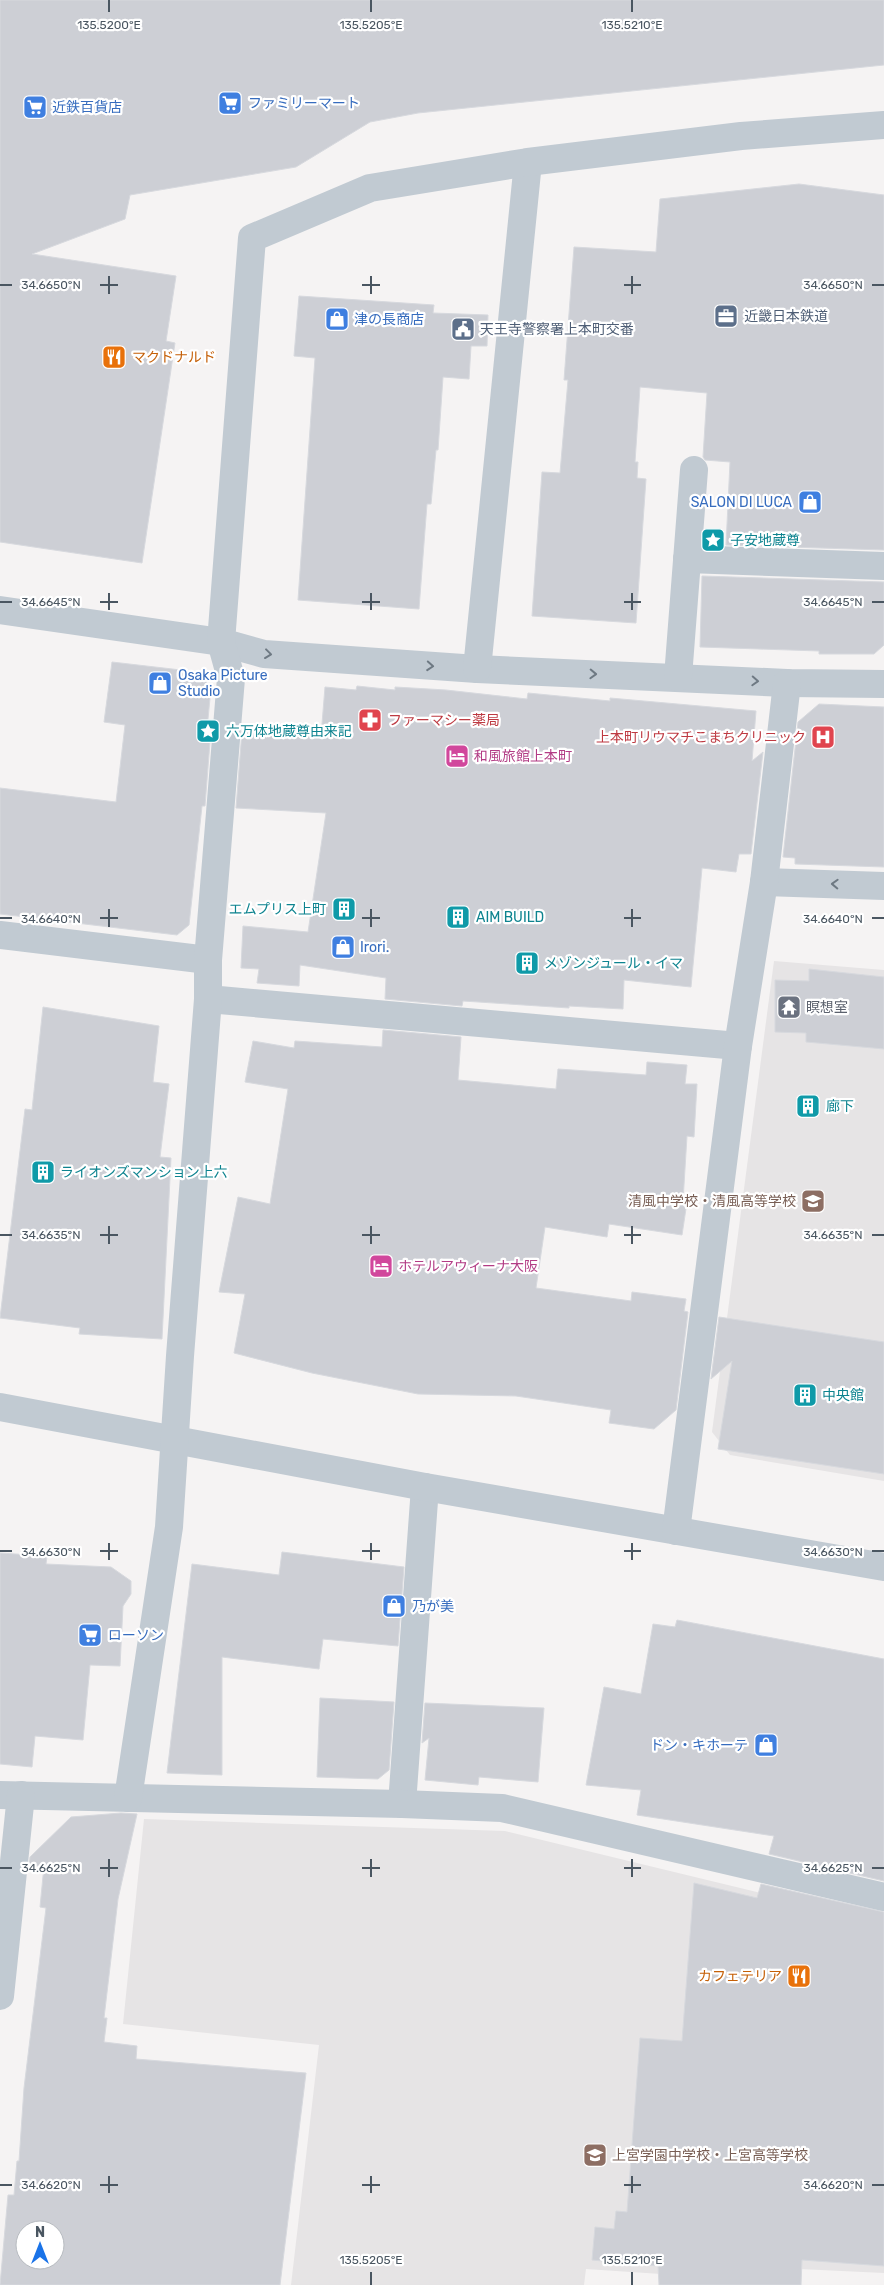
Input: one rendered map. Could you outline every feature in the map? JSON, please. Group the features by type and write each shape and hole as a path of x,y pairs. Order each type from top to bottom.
{"street":[{"path":"128,1798 169,1527 208,999 208,960 231,678 221,642 252,238 370,188 528,162 741,136 884,125"},
{"path":"477,669 528,162"},
{"path":"678,677 694,470"},
{"path":"687,559 884,566"},
{"path":"0,610 221,642 264,654 477,669 787,683 884,684"},
{"path":"676,1531 738,1046 764,882 787,683"},
{"path":"764,882 884,886"},
{"path":"0,935 208,960"},
{"path":"208,999 738,1046"},
{"path":"0,1407 425,1488 884,1567"},
{"path":"402,1804 425,1488"},
{"path":"0,1996 10,1795 502,1808 884,1897"}],"shaded area":[{"name":"清風中学校・清風高等学校","path":"774,961 884,970 884,1481 730,1455 712,1432"},
{"name":"上宮学園中学校・上宮高等学校","path":"144,1819 505,1831 884,1923 884,2273 693,2264 691,2276 586,2269 584,2285 291,2285 319,2045 123,2024"}],"building":[{"path":"0,0 884,0 884,65 418,113 370,122 296,167 130,195 125,219 32,254 176,276 166,341 175,343 142,563 0,542"},
{"path":"799,184 884,195 884,550 726,545 730,462 705,460 703,457 707,393 640,387 635,462 638,462 637,478 646,479 636,623 532,616 542,472 560,473 568,380 564,380 574,247 656,252 660,199"},
{"path":"299,296 434,305 433,313 488,315 487,346 471,346 469,379 443,377 438,450 436,450 431,504 427,504 419,609 298,600 315,358 294,356"},
{"path":"702,576 884,582 884,645 874,654 819,654 819,651 700,647"},
{"path":"112,662 198,672 211,688 207,729 211,729 205,806 202,806 189,925 177,935 0,914 0,788 116,802 125,725 104,722"},
{"path":"357,686 395,690 395,687 446,690 527,699 528,693 610,701 610,698 756,711 752,761 763,752 751,854 739,854 736,872 702,868 691,987 624,980 623,1009 569,1006 569,1008 463,1001 462,1006 385,999 386,978 300,965 299,986 257,983 259,969 241,968 243,926 308,932 326,813 236,808 242,731 321,736 325,687 356,690"},
{"path":"819,704 884,707 884,867 795,864 795,858 783,857 798,722"},
{"path":"809,969 884,977 884,1049 806,1042 806,1033 775,1032 775,980 809,981"},
{"path":"43,1007 159,1026 153,1082 169,1084 160,1157 171,1158 162,1339 79,1334 80,1328 0,1318 25,1109 32,1110"},
{"path":"383,1030 461,1037 458,1080 556,1089 558,1069 646,1075 647,1062 687,1065 685,1084 697,1084 694,1137 687,1136 683,1201 687,1202 682,1235 609,1224 607,1237 545,1227 536,1288 631,1301 632,1292 686,1299 684,1311 688,1312 676,1410 654,1429 609,1423 611,1410 516,1396 418,1394 312,1373 234,1353 245,1294 219,1292 238,1197 270,1204 288,1089 245,1082 253,1041 294,1048 295,1041 382,1047"},
{"name":"中央館","path":"719,1317 884,1342 884,1474 718,1449 732,1361 711,1379"},
{"path":"282,1552 404,1567 398,1646 323,1639 319,1669 222,1657 222,1775 167,1773 192,1564 279,1575"},
{"path":"0,1553 47,1556 46,1564 111,1567 131,1581 131,1594 123,1606 120,1666 90,1665 83,1740 35,1736 32,1767 0,1764"},
{"name":"ドン・キホーテ","path":"677,1620 884,1659 884,1881 769,1854 774,1836 637,1815 641,1790 586,1785 604,1687 641,1694 653,1624 675,1627"},
{"path":"320,1698 394,1702 389,1770 378,1779 317,1777"},
{"path":"425,1703 544,1708 538,1782 479,1777 478,1785 425,1780 429,1738 422,1743"},
{"path":"121,1813 137,1814 118,1899 104,2018 107,2018 104,2042 137,2046 136,2059 306,2073 280,2285 0,2285 8,2195 14,2195 17,2161 19,2161 24,2088 46,1908 40,1907 44,1866 29,1866 30,1857 71,1817"},
{"path":"694,1883 757,1898 761,1884 884,1912 884,2266 802,2260 801,2285 659,2285 658,2266 592,2260 595,2227 614,2229 616,2211 627,2212 640,2038 682,2041"}],"place":[{"name":"ファミリーマート","path":"230,103"},
{"name":"近鉄百貨店","path":"35,107"},
{"name":"近畿日本鉄道","path":"726,316"},
{"name":"津の長商店","path":"337,319"},
{"name":"天王寺警察署上本町交番","path":"463,329"},
{"name":"マクドナルド","path":"114,357"},
{"name":"SALON DI LUCA","path":"810,502"},
{"name":"子安地蔵尊","path":"713,540"},
{"name":"Osaka Picture Studio","path":"160,683"},
{"name":"ファーマシー薬局","path":"370,720"},
{"name":"六万体地蔵尊由来記","path":"208,731"},
{"name":"上本町リウマチこまちクリニック","path":"823,737"},
{"name":"和風旅館上本町","path":"457,756"},
{"name":"エムプリス上町","path":"344,909"},
{"name":"AIM BUILD","path":"458,917"},
{"name":"Irori.","path":"343,947"},
{"name":"メゾンジュール・イマ","path":"527,963"},
{"name":"瞑想室","path":"789,1007"},
{"name":"廊下","path":"808,1106"},
{"name":"ライオンズマンション上六","path":"43,1172"},
{"name":"清風中学校・清風高等学校","path":"813,1201"},
{"name":"ホテルアウィーナ大阪","path":"381,1266"},
{"name":"中央館","path":"805,1395"},
{"name":"乃が美","path":"394,1606"},
{"name":"ローソン","path":"90,1635"},
{"name":"ドン・キホーテ","path":"766,1745"},
{"name":"カフェテリア","path":"799,1976"},
{"name":"上宮学園中学校・上宮高等学校","path":"595,2155"}]}
